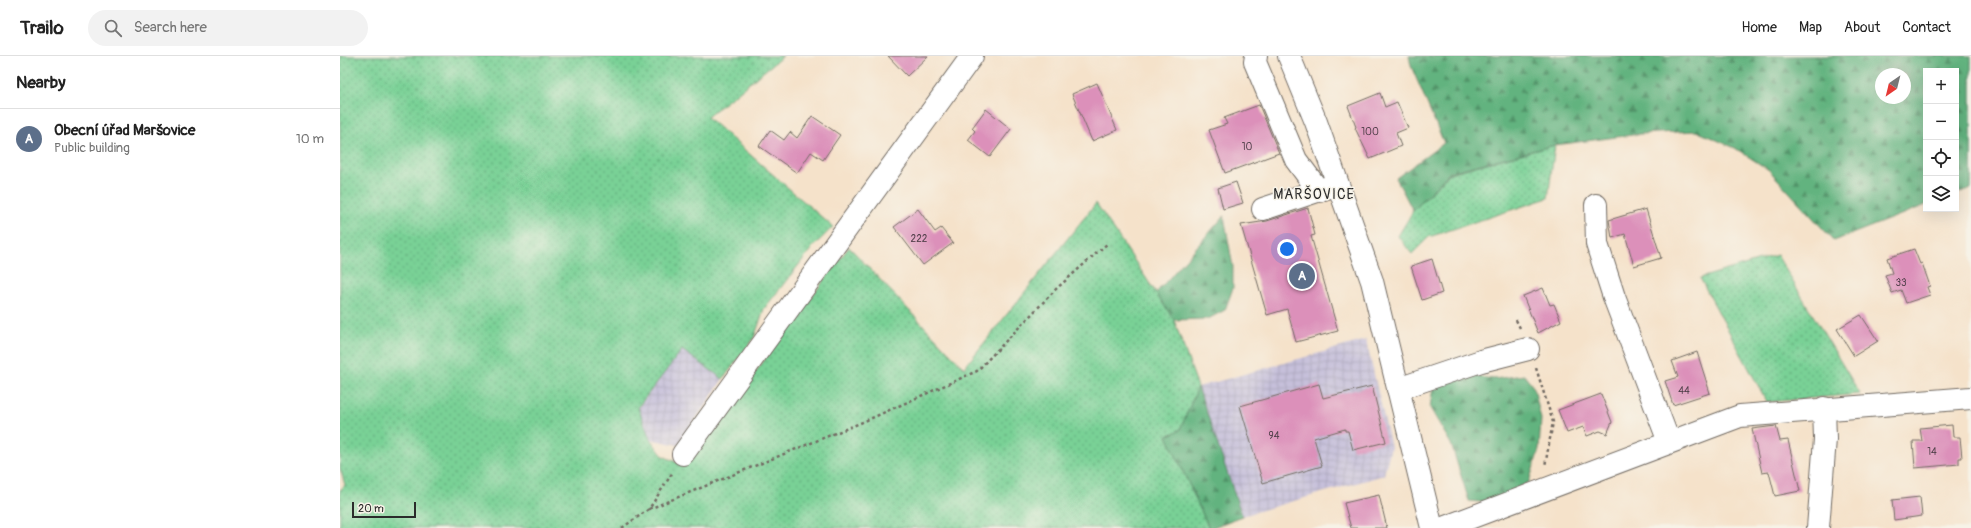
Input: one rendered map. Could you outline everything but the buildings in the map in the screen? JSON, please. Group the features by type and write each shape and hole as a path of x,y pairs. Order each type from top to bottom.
{"street":[{"path":"683,454 972,56"},
{"path":"1256,56 1255,62 1296,160 1329,187"},
{"path":"1289,56 1316,122 1329,187 1372,281 1432,528"},
{"path":"1263,208 1329,187"},
{"path":"1596,205 1597,244 1614,297 1670,442"},
{"path":"1398,389 1481,361 1528,349"},
{"path":"1443,528 1532,493 1740,416 1824,408 1971,398"},
{"path":"1818,528 1825,439 1824,408"}],"path":[{"path":"622,528 649,509 865,421 977,371 1056,289 1108,243"},
{"path":"1516,320 1539,376 1553,422 1545,464 1532,493"},
{"path":"649,509 683,454"}],"shaded area":[{"path":"1366,340 1391,447 1384,475 1242,516 1198,387"},
{"path":"682,350 723,379 678,445 650,439 638,408"}],"green space":[{"path":"340,56 783,56 707,117 833,227 812,248 764,309 754,338 723,379 682,350 638,407 650,439 663,456 685,466 849,247 964,368 1096,203 1174,320 1198,387 1180,430 1167,436 1209,528 340,528 340,490 345,485 340,468"},
{"path":"1409,56 1971,56 1971,188 1959,193 1959,68 1923,68 1923,206 1834,241 1769,170 1735,148 1696,131 1640,134 1555,145 1450,172 1413,211 1396,178 1444,143 1411,66"},
{"path":"1555,145 1548,198 1429,237 1412,254 1398,236 1413,211 1450,173"},
{"path":"1224,216 1233,267 1233,288 1225,310 1208,319 1174,320 1156,293"},
{"path":"1777,255 1860,394 1767,402 1700,278"},
{"path":"1524,375 1534,388 1541,419 1539,450 1529,482 1491,503 1469,501 1451,444 1430,408 1433,386 1448,380 1472,376 1494,379"},
{"path":"1198,387 1242,516 1211,528 1209,528 1167,436 1180,430"}],"place":[{"name":"Obecní úřad Maršovice","path":"1302,276"}],"district":[{"name":"MARŠOVICE","path":"1314,194"}]}
